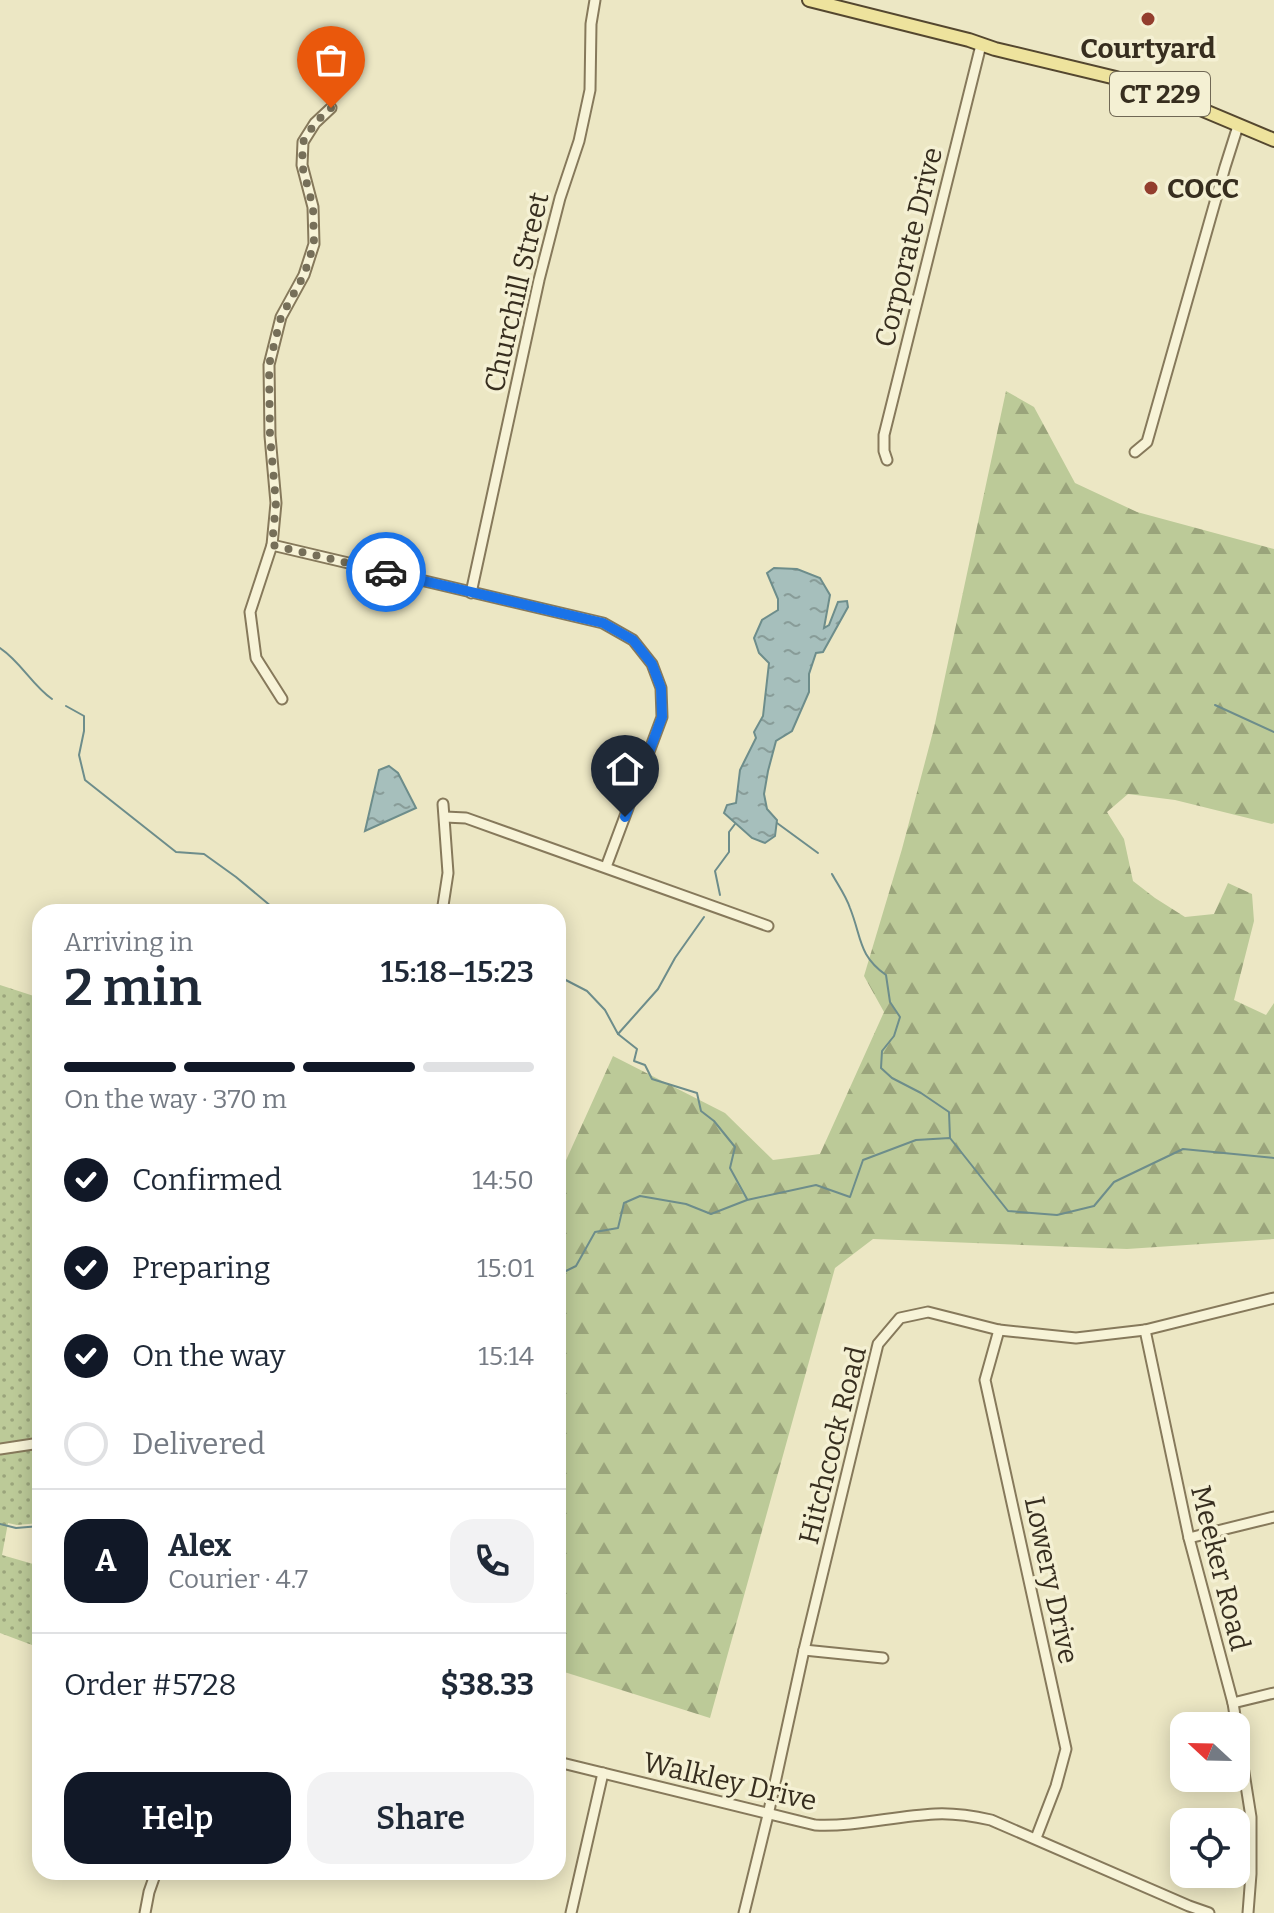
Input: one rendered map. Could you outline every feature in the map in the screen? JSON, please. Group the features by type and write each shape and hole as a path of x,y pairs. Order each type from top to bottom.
{"main road":[{"name":"CT 229","path":"816,1 1116,78 1274,140"}],"street":[{"name":"Churchill Street","path":"471,593 539,280 560,198 579,141 590,90 591,24 595,0"},
{"name":"Corporate Drive","path":"887,460 884,435 981,45"},
{"path":"282,699 256,658 250,612 272,545 276,503 270,436 269,365 281,317 304,275 314,244 313,207 302,165 303,142 315,123 331,108"},
{"path":"1135,452 1147,442 1238,126"},
{"path":"272,545 603,623 633,640 652,664 661,688 662,717 606,867"},
{"path":"443,804 448,873 443,904"},
{"path":"445,817 466,818 768,926"},
{"name":"Hitchcock Road","path":"744,1913 878,1344 900,1318 928,1312 999,1330 1076,1338 1145,1330 1274,1298"},
{"name":"Lowery Drive","path":"999,1330 985,1380 1066,1749 1036,1838"},
{"name":"Meeker Road","path":"1145,1330 1189,1538 1233,1703 1251,1817 1248,1913"},
{"path":"0,1449 32,1444"},
{"path":"1189,1538 1274,1517"},
{"path":"804,1650 883,1658"},
{"path":"1233,1703 1274,1693"},
{"name":"Walkley Drive","path":"566,1764 815,1825 836,1826 935,1814 967,1815 991,1820 1209,1913"},
{"path":"571,1913 603,1773"},
{"path":"145,1913 153,1880"}],"green space":[{"path":"1006,391 1034,407 1075,483 1137,512 1274,549 1274,823 1175,800 1128,794 1107,812 1124,839 1133,881 1185,917 1214,914 1228,883 1252,894 1254,921 1234,1000 1266,1015 1274,1003 1274,1239 1127,1249 873,1239 835,1268 710,1718 566,1673 566,1160 613,1056 725,1113 773,1160 820,1154 884,1012 864,976 934,728"},
{"path":"0,985 32,995 32,1524 8,1523 2,1555 32,1564 32,1645 0,1633"}],"water":[{"path":"774,568 797,569 820,578 830,595 824,628 829,625 838,602 847,601 848,607 823,652 816,653 809,674 809,692 792,731 776,741 764,794 767,809 777,820 775,836 765,843 752,838 724,813 727,805 736,803 740,770 763,716 769,663 759,653 754,638 762,620 778,610 778,599 767,573"},
{"path":"389,766 398,773 416,808 365,831 379,770"}],"waterway":[{"path":"0,648 52,699"},
{"path":"1215,705 1274,732"},
{"path":"66,706 84,716 79,755 85,780 176,852 204,854 268,904"},
{"path":"777,823 818,853"},
{"path":"720,895 715,871 729,852 729,832 735,824"},
{"path":"832,874 848,904 865,953 886,975 890,1002 900,1017 894,1036 882,1051 881,1068 892,1078 949,1112 950,1138"},
{"path":"618,1034 658,989 704,917"},
{"path":"566,980 587,991 605,1010 618,1034 637,1049 634,1061 645,1065 652,1079 697,1093 701,1111 714,1121 735,1147 730,1168 747,1199"},
{"path":"566,1271 576,1266 595,1232 618,1228 624,1203 640,1196 686,1204 711,1214 747,1200 816,1185 850,1197 863,1160 916,1140 950,1138 1008,1211 1057,1215 1094,1206 1114,1182 1183,1149 1274,1158"},
{"path":"0,1524 16,1528 32,1527"}],"way so far":[{"path":"331,108 315,123 303,142 302,165 313,207 314,244 304,275 281,317 269,365 270,436 276,503 272,545 386,572"}],"place":[{"name":"Courtyard","path":"1148,19"},
{"name":"COCC","path":"1151,188"}],"route":[{"path":"386,572 603,623 633,640 652,664 661,688 662,717 625,817"}]}
